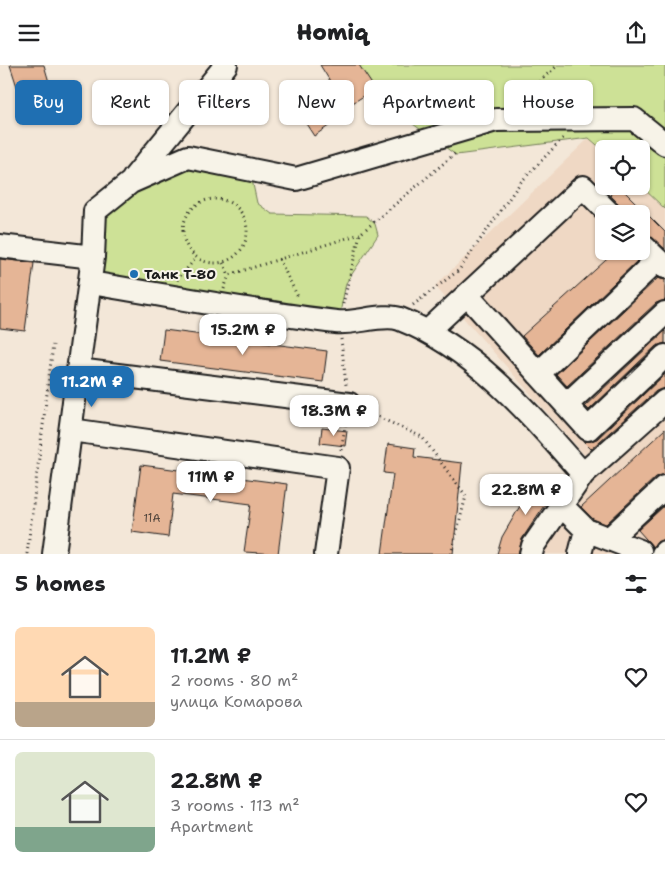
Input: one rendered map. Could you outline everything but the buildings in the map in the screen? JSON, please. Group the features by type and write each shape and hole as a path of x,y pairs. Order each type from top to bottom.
{"street":[{"path":"54,554 90,283 95,211 131,181 226,65"},
{"path":"593,119 634,119 665,144"},
{"path":"131,181 188,157 296,179 496,120 504,120"},
{"path":"428,331 583,187 601,205"},
{"path":"0,246 93,257"},
{"path":"538,374 661,264 650,253"},
{"path":"90,283 339,323 397,318 428,331 472,361 526,410 582,474"},
{"path":"466,295 588,429 665,356"},
{"path":"566,405 665,313"},
{"path":"78,369 349,404"},
{"path":"531,554 533,546 582,474 665,401"},
{"path":"71,430 338,468 326,554"},
{"path":"609,539 665,487"},
{"path":"561,505 586,531 640,553"},
{"path":"580,554 586,531"}],"path":[{"path":"496,120 558,65"},
{"path":"397,318 459,269 520,183 575,125"},
{"path":"215,198 229,201 240,209 246,221 248,234 244,247 235,257 223,263 209,263 196,258 187,248 183,235 184,221 191,209 202,201 215,198"},
{"path":"223,263 229,275 360,234"},
{"path":"164,295 196,258"},
{"path":"279,259 310,318"},
{"path":"27,554 53,345"},
{"path":"338,468 349,404"}],"shaded area":[{"path":"589,138 595,143 595,195 650,195 665,209 665,554 536,554 596,468 435,286"}],"green space":[{"path":"331,65 665,65 665,209 650,195 650,140 595,140 595,143 589,138 456,155 414,125 494,125 494,80 364,80 364,89"},
{"path":"248,161 257,203 272,214 366,216 375,224 378,235 346,283 339,318 96,273 102,215 136,188 160,177 175,173 221,163"}],"place":[{"name":"Танк Т-80","path":"134,274"}]}
